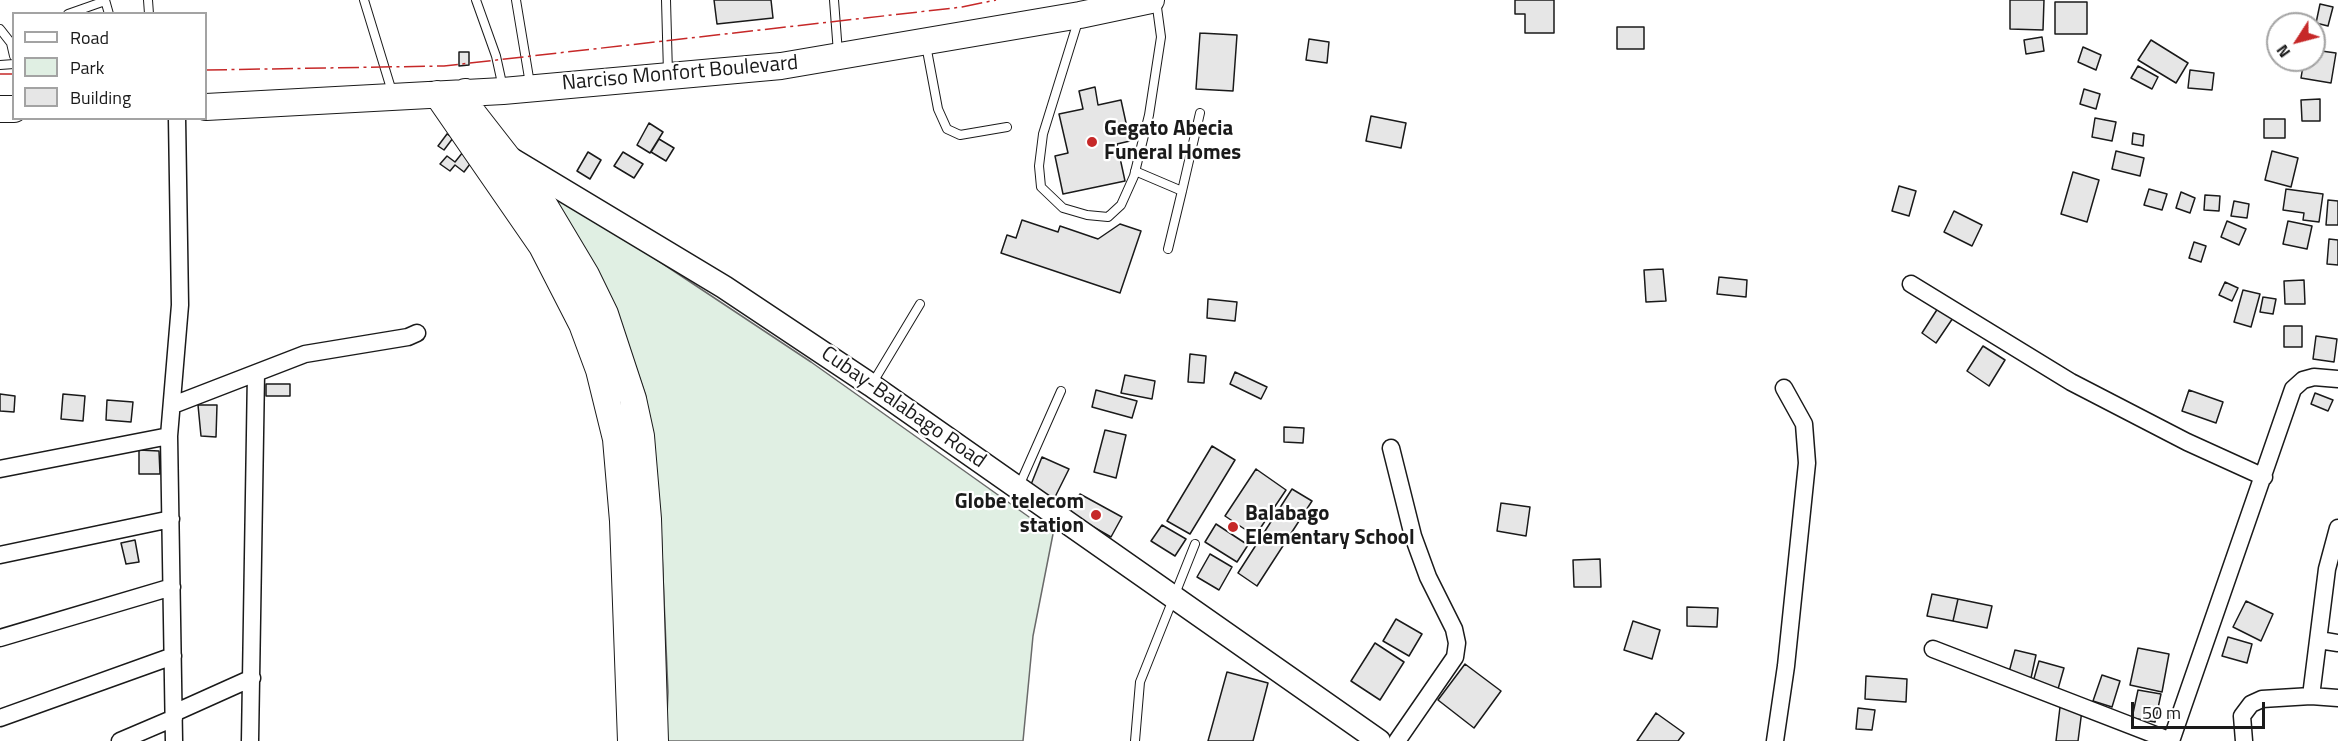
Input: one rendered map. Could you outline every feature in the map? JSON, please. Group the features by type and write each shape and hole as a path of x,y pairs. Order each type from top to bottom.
{"main road":[{"name":"Narciso Monfort Boulevard","path":"207,106 503,91 781,66 1080,15 1150,0"},
{"path":"465,92 472,112 543,203 586,275 605,314 633,399 640,436 648,519 655,741"},
{"path":"436,94 542,246 582,324 598,370 616,439 620,486 630,741"},
{"name":"Cubay-Balabago Road","path":"504,155 724,287 871,385 1379,741"}],"street":[{"path":"174,741 169,436 180,305 177,120"},
{"path":"1911,284 2071,382 2187,442 2264,477"},
{"path":"173,405 305,354 408,338 417,333"},
{"path":"250,741 256,374"},
{"path":"1933,649 2170,741 2293,389 2303,380 2314,377 2338,379"},
{"path":"1775,741 1786,666 1807,464 1804,424 1784,388"},
{"path":"0,469 169,436"},
{"path":"1391,448 1413,536 1428,577 1454,629 1457,643 1455,657 1397,741"},
{"path":"0,555 171,519"},
{"path":"2311,696 2338,528"},
{"path":"0,638 172,587"},
{"path":"2319,640 2338,643"},
{"path":"0,718 173,656"},
{"path":"120,741 252,678"},
{"path":"2244,741 2242,716 2251,704 2262,699 2311,696 2338,698"}],"lane":[{"path":"73,12 105,0"},
{"path":"364,0 394,95"},
{"path":"476,0 496,56 503,91"},
{"path":"516,0 530,88"},
{"path":"666,0 668,76"},
{"path":"834,0 838,56"},
{"path":"1080,15 1043,134 1039,166 1041,187 1063,208 1087,215 1108,217 1121,205 1135,171 1149,115 1161,38 1156,0"},
{"path":"0,29 12,47"},
{"path":"925,41 938,110 947,129 960,135 1007,127"},
{"path":"1168,249 1200,113"},
{"path":"1135,171 1182,191"},
{"path":"871,385 920,304"},
{"path":"1017,489 1061,391"},
{"path":"1135,741 1140,682 1195,544"}],"green space":[{"path":"547,187 811,362 1053,534 1033,636 1023,741 666,741 668,692 661,529 646,397 615,305"}],"building":[{"path":"714,0 771,0 773,18 717,24"},
{"path":"1515,0 1554,0 1554,33 1525,33 1525,14 1515,14"},
{"path":"2010,0 2044,0 2043,30 2010,29"},
{"path":"2055,2 2087,2 2087,34 2055,34"},
{"path":"2320,4 2333,7 2328,26 2326,26 2326,12 2318,12"},
{"path":"1617,27 1644,27 1644,49 1617,49"},
{"path":"1200,33 1237,35 1233,91 1196,89"},
{"path":"2042,37 2044,51 2026,54 2024,40"},
{"path":"1309,39 1329,42 1327,63 1306,60"},
{"path":"2151,40 2188,63 2176,83 2138,60"},
{"path":"2083,47 2101,55 2096,70 2078,62"},
{"path":"459,52 469,52 469,65 459,66"},
{"path":"2326,52 2336,53 2331,83 2301,78 2302,72 2326,72"},
{"path":"2138,66 2158,77 2152,89 2131,78"},
{"path":"2190,70 2214,73 2212,90 2188,88"},
{"path":"1095,87 1098,105 1121,100 1130,141 1117,144 1125,181 1063,194 1055,156 1068,153 1059,114 1083,109 1079,91"},
{"path":"2084,89 2100,94 2096,109 2080,104"},
{"path":"2320,99 2320,121 2302,121 2301,100"},
{"path":"1371,116 1406,123 1401,148 1366,141"},
{"path":"2095,118 2116,122 2112,141 2092,137"},
{"path":"2264,119 2285,119 2285,138 2264,138"},
{"path":"649,123 663,132 650,153 637,145"},
{"path":"2133,133 2144,135 2143,146 2132,144"},
{"path":"447,134 453,138 444,150 438,146"},
{"path":"659,139 674,148 666,161 651,152"},
{"path":"2116,151 2144,158 2140,176 2112,169"},
{"path":"2272,151 2298,158 2291,187 2265,180"},
{"path":"463,152 473,160 464,172 455,165 450,171 440,164 447,156 455,162"},
{"path":"588,152 601,160 590,179 577,171"},
{"path":"623,152 643,164 634,178 614,166"},
{"path":"2073,172 2099,180 2087,222 2061,214"},
{"path":"1899,186 1916,191 1909,216 1892,211"},
{"path":"2149,189 2167,194 2162,210 2144,205"},
{"path":"2286,189 2323,194 2319,222 2303,220 2304,213 2283,210"},
{"path":"2181,192 2195,198 2190,213 2176,208"},
{"path":"2205,195 2220,196 2219,211 2204,210"},
{"path":"2328,200 2338,201 2338,225 2326,225"},
{"path":"2234,201 2249,204 2247,218 2231,216"},
{"path":"1954,211 1982,225 1972,246 1944,232"},
{"path":"1022,220 1058,232 1060,226 1098,239 1120,224 1141,231 1120,293 1001,253 1007,235 1016,238"},
{"path":"2227,221 2246,229 2239,245 2221,237"},
{"path":"2288,221 2312,226 2307,249 2283,244"},
{"path":"2329,239 2338,240 2338,265 2327,264"},
{"path":"2194,242 2206,246 2201,262 2189,258"},
{"path":"1663,269 1666,301 1646,302 1644,270"},
{"path":"1719,277 1747,280 1746,297 1717,294"},
{"path":"2304,280 2305,304 2285,304 2284,281"},
{"path":"2225,282 2238,288 2232,301 2219,295"},
{"path":"2243,290 2260,294 2251,327 2234,322"},
{"path":"2263,297 2276,299 2273,314 2260,312"},
{"path":"1208,299 1237,302 1235,321 1207,318"},
{"path":"1940,305 1955,315 1936,343 1922,333"},
{"path":"2284,326 2302,326 2302,347 2284,347"},
{"path":"2316,336 2337,339 2334,362 2313,359"},
{"path":"1983,346 2005,360 1989,386 1967,371"},
{"path":"1190,354 1206,356 1204,383 1188,382"},
{"path":"1235,372 1267,387 1261,399 1230,384"},
{"path":"1125,375 1155,381 1152,399 1121,393"},
{"path":"266,384 290,384 290,396 266,396"},
{"path":"1096,390 1137,401 1132,418 1092,407"},
{"path":"2189,390 2223,402 2216,423 2182,411"},
{"path":"2315,393 2333,400 2328,411 2311,404"},
{"path":"0,394 15,396 14,412 0,411"},
{"path":"63,394 85,396 83,421 61,419"},
{"path":"107,400 133,402 131,422 106,420"},
{"path":"198,405 217,405 216,437 201,436"},
{"path":"1284,427 1304,428 1303,443 1284,442"},
{"path":"1105,430 1126,435 1116,478 1094,472"},
{"path":"1212,446 1235,460 1190,534 1167,521"},
{"path":"139,450 159,451 160,474 139,474"},
{"path":"1042,457 1069,469 1053,501 1030,487"},
{"path":"1256,469 1286,490 1255,536 1225,516"},
{"path":"1292,489 1312,501 1257,586 1238,573"},
{"name":"Globe telecom station","path":"1080,494 1122,517 1111,537 1069,513"},
{"path":"1501,503 1530,507 1526,536 1497,531"},
{"path":"1216,524 1248,545 1237,562 1205,542"},
{"path":"1162,525 1186,539 1175,556 1151,541"},
{"path":"135,540 139,562 126,564 121,543"},
{"path":"1210,554 1232,567 1219,590 1197,577"},
{"path":"1600,559 1601,587 1574,587 1573,560"},
{"path":"1932,594 1958,599 1953,621 1927,616"},
{"path":"1958,599 1992,606 1987,628 1953,621"},
{"path":"2246,601 2273,614 2261,641 2233,627"},
{"path":"1687,607 1718,608 1717,627 1687,626"},
{"path":"1396,619 1422,634 1409,656 1383,641"},
{"path":"1633,621 1660,630 1652,659 1624,650"},
{"path":"2228,637 2252,644 2247,663 2222,656"},
{"path":"1375,643 1404,662 1380,700 1351,681"},
{"path":"2138,648 2169,654 2162,692 2130,685"},
{"path":"2015,650 2036,655 2031,678 2009,672"},
{"path":"2039,661 2064,668 2058,689 2033,682"},
{"path":"1465,664 1501,691 1474,728 1438,700"},
{"path":"1227,672 1268,683 1253,741 1208,741"},
{"path":"2102,675 2120,681 2112,707 2093,701"},
{"path":"1866,676 1907,679 1906,702 1865,699"},
{"path":"2138,690 2161,694 2155,722 2132,718"},
{"path":"2060,707 2082,710 2078,741 2056,741"},
{"path":"1858,708 1875,710 1872,730 1856,729"},
{"path":"1656,713 1684,733 1678,741 1637,741"}],"power":[{"path":"207,70 444,66 962,7 996,0"},
{"path":"0,74 12,74"}],"place":[{"name":"Gegato Abecia Funeral Homes","path":"1092,142"},
{"name":"Globe telecom station","path":"1096,515"},
{"name":"Balabago Elementary School","path":"1233,527"}]}
